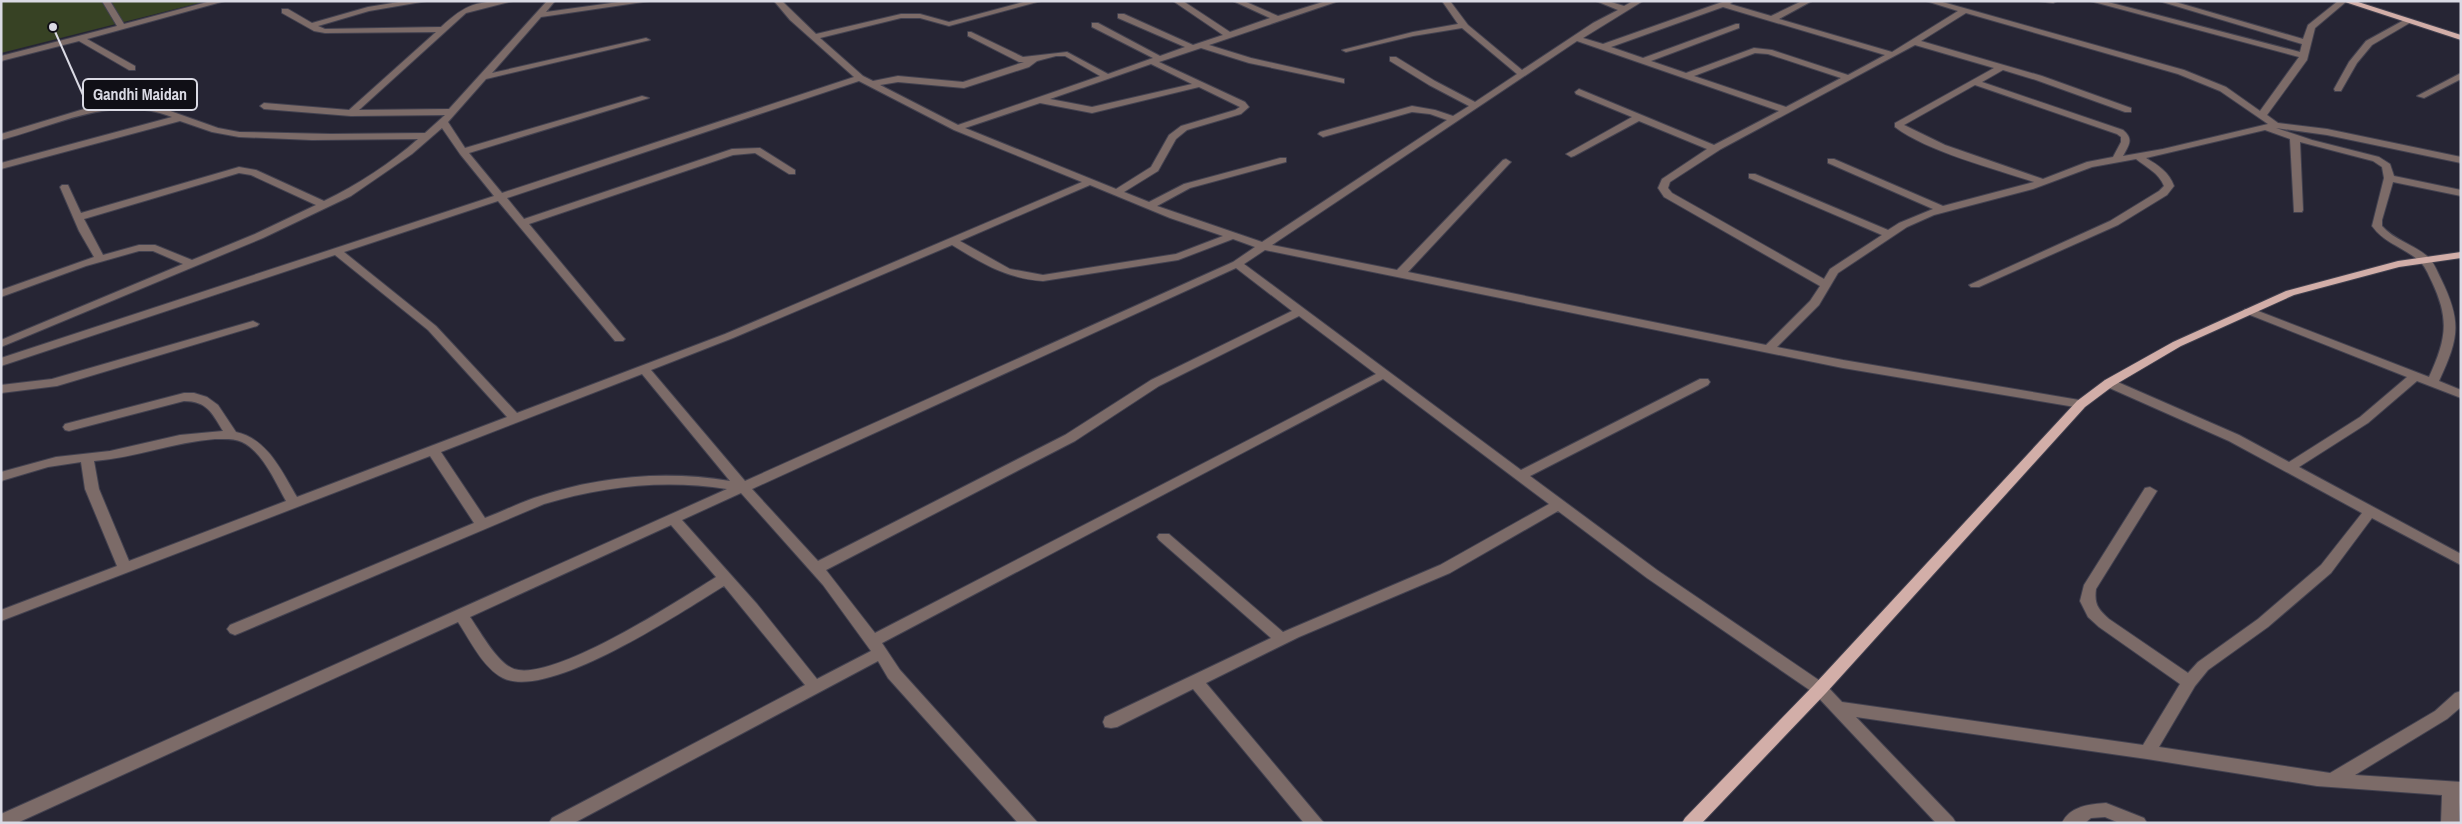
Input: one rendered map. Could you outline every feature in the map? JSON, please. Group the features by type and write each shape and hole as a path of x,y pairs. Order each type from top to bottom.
{"main road":[{"path":"2345,1 2461,38"},
{"path":"1692,823 1820,689 2081,404 2109,383 2177,344 2290,293 2324,282 2398,264 2461,254"}],"street":[{"path":"106,1 122,27"},
{"path":"1,59 221,1"},
{"path":"311,26 368,9 423,1"},
{"path":"351,113 470,8 509,1"},
{"path":"1,344 259,236 324,205 373,178 443,122 551,1"},
{"path":"539,15 646,1"},
{"path":"778,1 860,78 957,128 1149,206 1266,247 1843,364 2081,404"},
{"path":"815,37 901,16 920,16 949,24 1037,1"},
{"path":"1177,1 1229,35"},
{"path":"1237,1 1278,18"},
{"path":"957,128 1278,18 1335,1"},
{"path":"1446,1 1464,25 1480,41 1522,74"},
{"path":"1600,1 1624,10"},
{"path":"1,822 1237,264 1266,247 1576,38 1639,1"},
{"path":"1603,47 1734,1"},
{"path":"1772,19 1808,1"},
{"path":"1930,1 2174,70 2222,89 2275,125"},
{"path":"1950,7 1959,1"},
{"path":"2042,1 2053,1"},
{"path":"2094,1 2214,30 2304,56"},
{"path":"2163,1 2306,43"},
{"path":"2262,115 2296,71 2304,56 2311,27 2345,1"},
{"path":"1724,5 1891,54"},
{"path":"286,11 317,29 336,32 444,29"},
{"path":"1826,285 1668,195 1663,188 1665,182 1715,149 1914,42 1964,11"},
{"path":"1122,16 1198,46 1341,81"},
{"path":"2338,89 2353,62 2369,43 2409,21"},
{"path":"1095,25 1157,61 1245,107 1238,112 1176,132 1155,169 1116,193"},
{"path":"1346,50 1413,34 1464,25"},
{"path":"1642,61 1736,26"},
{"path":"971,34 1022,60 1067,54 1108,77"},
{"path":"80,38 132,68"},
{"path":"1576,38 1786,110"},
{"path":"484,77 646,40"},
{"path":"1914,42 2002,67 2128,110"},
{"path":"1686,76 1754,50 1769,52 1846,77"},
{"path":"1393,58 1432,83 1476,106"},
{"path":"872,84 898,79 964,85 1026,65 1034,59"},
{"path":"2002,67 1898,125 1900,129 1925,140 2043,182"},
{"path":"2421,96 2461,76"},
{"path":"1,362 860,78"},
{"path":"1974,82 2120,132 2125,136 2126,142 2116,160"},
{"path":"1039,100 1082,110 1098,110 1202,84"},
{"path":"1579,92 1715,149"},
{"path":"463,152 645,98"},
{"path":"1,137 116,106 146,106 183,117 198,126 230,134 321,138 427,136"},
{"path":"264,106 351,113 453,112"},
{"path":"1323,134 1412,109 1454,120"},
{"path":"1,166 183,117"},
{"path":"1571,154 1639,118"},
{"path":"443,122 463,152 619,339"},
{"path":"1770,348 1814,304 1834,271 1903,225 1943,210 2012,193 2090,164 2137,156 2275,125 2327,132 2461,160"},
{"path":"2264,126 2295,139 2376,159 2387,166 2389,178 2377,226 2425,260 2442,292 2451,320 2452,332 2447,351 2432,383"},
{"path":"2295,139 2298,210"},
{"path":"522,223 732,152 757,150 792,172"},
{"path":"1975,285 2114,223 2163,193 2169,186 2168,181 2159,171 2137,156"},
{"path":"1149,206 1187,186 1283,160"},
{"path":"1831,161 1943,210"},
{"path":"1400,274 1506,162"},
{"path":"78,217 239,170 254,172 324,205"},
{"path":"1752,176 1888,234"},
{"path":"2389,178 2461,193"},
{"path":"1,616 729,336 1090,182"},
{"path":"65,187 100,259"},
{"path":"953,241 996,268 1029,278 1043,278 1178,257 1233,236"},
{"path":"1,294 100,259 148,246 192,264"},
{"path":"336,251 432,328 514,418"},
{"path":"1237,264 1652,574 1820,689 1947,823"},
{"path":"817,568 1070,438 1155,383 1300,311"},
{"path":"2249,311 2461,394"},
{"path":"1,389 53,383 253,324"},
{"path":"644,369 743,487 817,568 877,647 894,674 1029,823"},
{"path":"558,823 815,687 877,647 1384,374"},
{"path":"2289,468 2364,420 2415,376"},
{"path":"1520,476 1704,382"},
{"path":"2109,383 2234,438 2461,560"},
{"path":"70,427 184,396 198,396 207,400 215,408 232,436"},
{"path":"1,477 46,463 116,454 162,441 204,436 232,436 244,438 256,446 294,503"},
{"path":"433,450 482,525"},
{"path":"87,459 92,489 125,568"},
{"path":"235,629 539,500 591,485 625,481 712,481 743,487"},
{"path":"2150,491 2089,589 2086,601 2093,613 2104,623 2189,682"},
{"path":"1111,722 1282,639 1444,569 1558,505"},
{"path":"2147,752 2189,682 2203,666 2263,623 2326,569 2370,512"},
{"path":"673,519 726,578 815,687"},
{"path":"1164,537 1282,639"},
{"path":"460,615 498,666 511,675 528,677 572,665 726,578"},
{"path":"1195,681 1316,823"},
{"path":"2332,780 2441,715 2461,697"},
{"path":"1839,708 2332,780 2456,788 2450,823"},
{"path":"2071,823 2088,811 2106,810 2138,823"}],"green space":[{"path":"1,1 207,1 1,53"}],"place":[{"name":"Gandhi Maidan","path":"53,27"}]}
